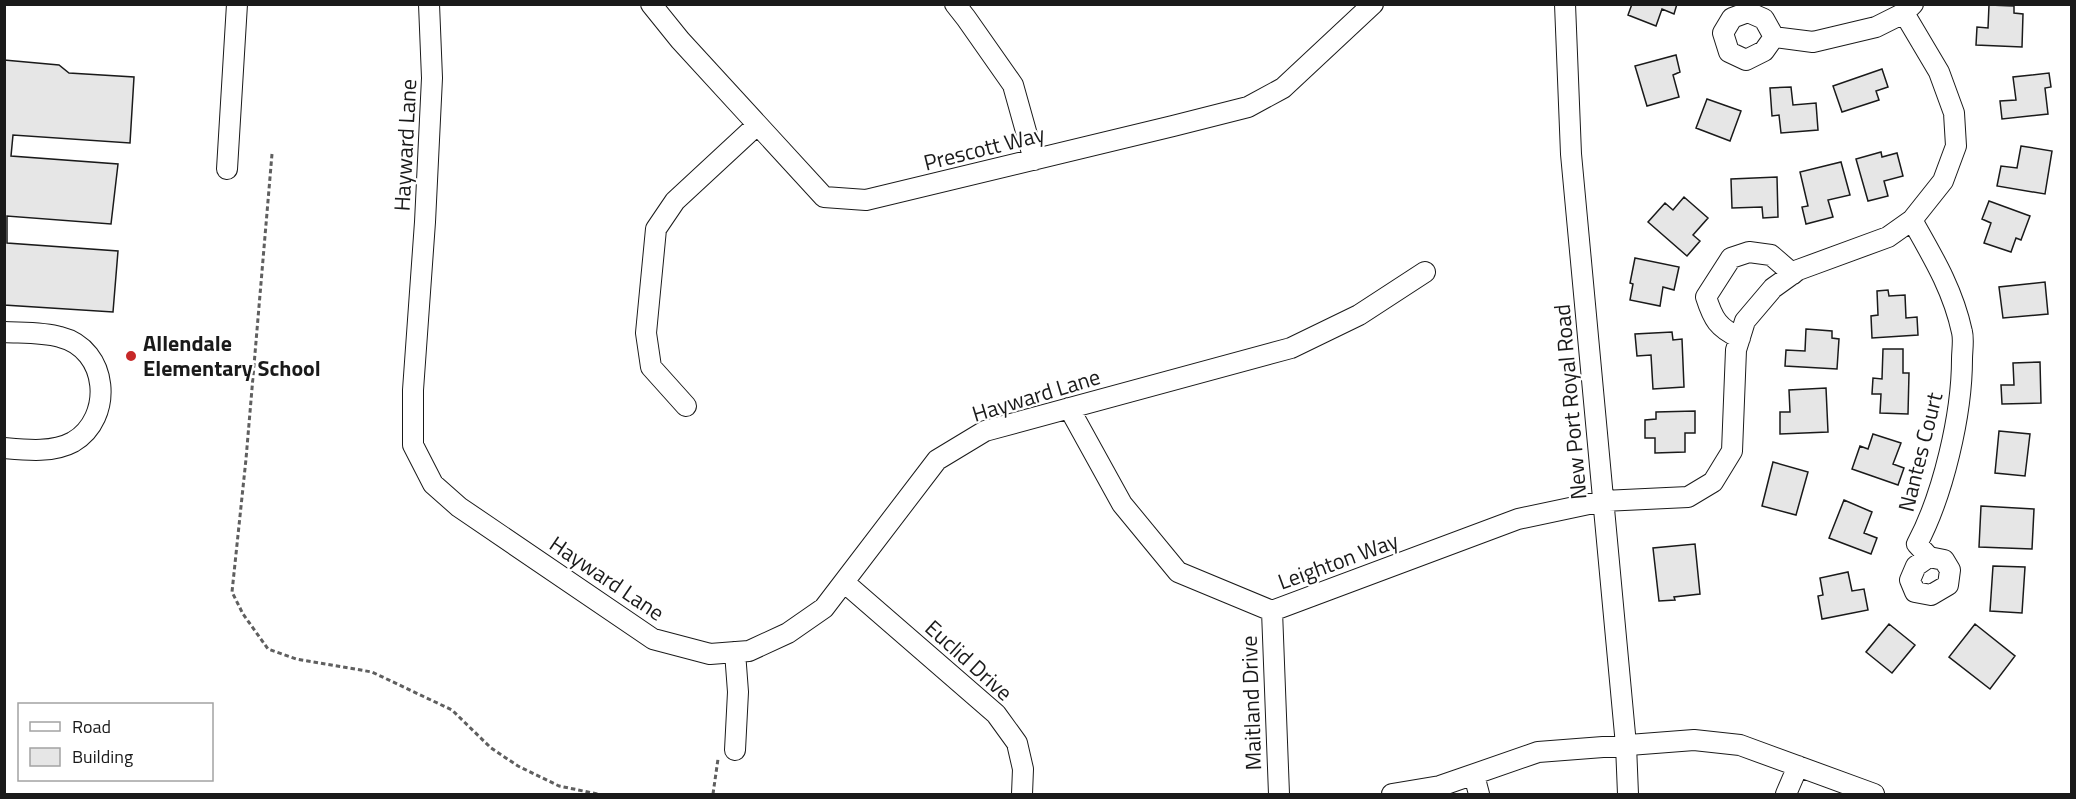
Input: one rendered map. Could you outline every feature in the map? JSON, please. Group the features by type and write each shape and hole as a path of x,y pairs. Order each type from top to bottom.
{"street":[{"path":"227,169 237,4"},
{"name":"Hayward Lane","path":"429,4 432,78 413,390 413,445 433,484 459,507 653,639 710,654 748,651 788,633 824,608 937,460 985,431 1291,348 1359,315 1425,272"},
{"name":"Prescott Way","path":"651,4 680,40 824,197 866,200 1248,106 1283,88 1372,4"},
{"path":"955,4 1013,85 1034,160"},
{"name":"New Port Royal Road","path":"1565,4 1571,154 1626,745 1628,795"},
{"path":"1774,37 1813,42 1876,27 1909,9"},
{"name":"Leighton Way","path":"1069,408 1122,504 1178,572 1272,610 1518,519 1603,501 1689,497 1713,482 1732,451 1736,350 1745,321 1773,288 1793,274 1888,237 1912,220 1943,181 1956,146 1954,113 1939,72 1909,9"},
{"path":"686,406 651,367 646,333 656,230 675,201 757,125"},
{"name":"Nantes Court","path":"1912,220 1947,281 1963,334 1962,382 1947,461 1925,529 1917,544 1929,557"},
{"path":"1740,338 1724,331 1712,315 1707,297 1731,258 1749,252 1772,255 1793,274"},
{"path":"4,332 60,337 74,344 94,362 99,372 101,401 89,430 72,442 55,449 4,448"},
{"name":"Euclid Drive","path":"845,583 996,714 1017,743 1023,769 1022,795"},
{"name":"Maitland Drive","path":"1272,610 1279,795"},
{"path":"726,755 738,692 735,652"},
{"path":"1392,795 1440,786 1538,752 1694,740 1740,745 1874,795"},
{"path":"1786,795 1798,766"},
{"path":"1474,774 1479,795"}],"path":[{"path":"272,154 245,470 232,592 243,614 268,649 296,659 372,672 452,710 491,748 519,766 560,786 598,795"},
{"path":"713,794 726,755"}],"building":[{"path":"1632,4 1677,4 1674,14 1662,9 1656,26 1628,15"},
{"path":"1989,5 2014,6 2014,13 2023,14 2022,47 1976,45 1977,27 1988,28"},
{"path":"1676,55 1680,72 1673,75 1679,97 1647,106 1635,66"},
{"path":"4,60 59,65 69,73 134,77 130,143 13,135 11,156 118,164 111,224 7,216 7,243 118,251 113,312 4,305"},
{"path":"1882,69 1888,87 1876,91 1879,100 1842,112 1833,86"},
{"path":"2049,73 2051,87 2045,88 2048,114 2002,119 2000,101 2016,100 2013,77"},
{"path":"1791,87 1793,105 1816,103 1818,130 1781,133 1779,115 1772,116 1770,88"},
{"path":"1707,99 1741,111 1730,141 1696,128"},
{"path":"2021,146 2052,151 2045,194 1997,186 2001,166 2017,168"},
{"path":"1881,152 1882,157 1897,153 1903,176 1884,181 1888,196 1868,201 1856,159"},
{"path":"1841,162 1850,195 1828,200 1833,217 1806,224 1802,207 1808,206 1800,172"},
{"path":"1777,177 1778,217 1763,218 1762,207 1732,208 1731,179"},
{"path":"1684,197 1708,218 1693,235 1700,241 1687,256 1648,222 1665,203 1673,210"},
{"path":"1989,201 2030,216 2021,240 2016,238 2011,252 1984,243 1991,223 1982,219"},
{"path":"1635,258 1679,267 1674,290 1663,287 1660,306 1630,300 1633,284 1630,283"},
{"path":"2045,282 2048,314 2003,318 1999,287"},
{"path":"1888,290 1889,296 1905,295 1906,318 1917,317 1918,335 1872,338 1871,316 1878,315 1877,291"},
{"path":"1806,329 1832,331 1832,338 1839,339 1837,369 1785,366 1786,350 1805,351"},
{"path":"1672,332 1673,340 1682,339 1684,387 1653,389 1651,355 1637,356 1635,334"},
{"path":"1883,349 1903,349 1903,373 1909,373 1908,414 1880,413 1881,394 1872,394 1873,378 1882,379"},
{"path":"2040,362 2041,403 2002,404 2001,385 2014,385 2013,363"},
{"path":"1826,388 1828,432 1780,434 1780,412 1790,412 1789,390"},
{"path":"1695,411 1695,433 1685,433 1685,452 1655,453 1655,438 1645,438 1645,420 1656,419 1656,412"},
{"path":"1999,431 2030,434 2025,476 1995,473"},
{"path":"1873,434 1901,443 1893,464 1904,468 1898,485 1852,469 1860,446 1868,449"},
{"path":"1773,462 1808,472 1796,515 1762,506"},
{"path":"1844,500 1872,512 1864,533 1877,538 1871,554 1829,538"},
{"path":"1981,506 2034,509 2032,549 1979,547"},
{"path":"1695,544 1700,594 1659,601 1653,548"},
{"path":"1993,566 2025,567 2022,613 1990,611"},
{"path":"1848,572 1852,591 1864,589 1868,610 1822,619 1818,596 1823,595 1820,578"},
{"path":"1889,624 1915,645 1892,673 1866,652"},
{"path":"1975,624 2015,656 1990,689 1949,657"}],"place":[{"name":"Allendale Elementary School","path":"131,356"}]}
